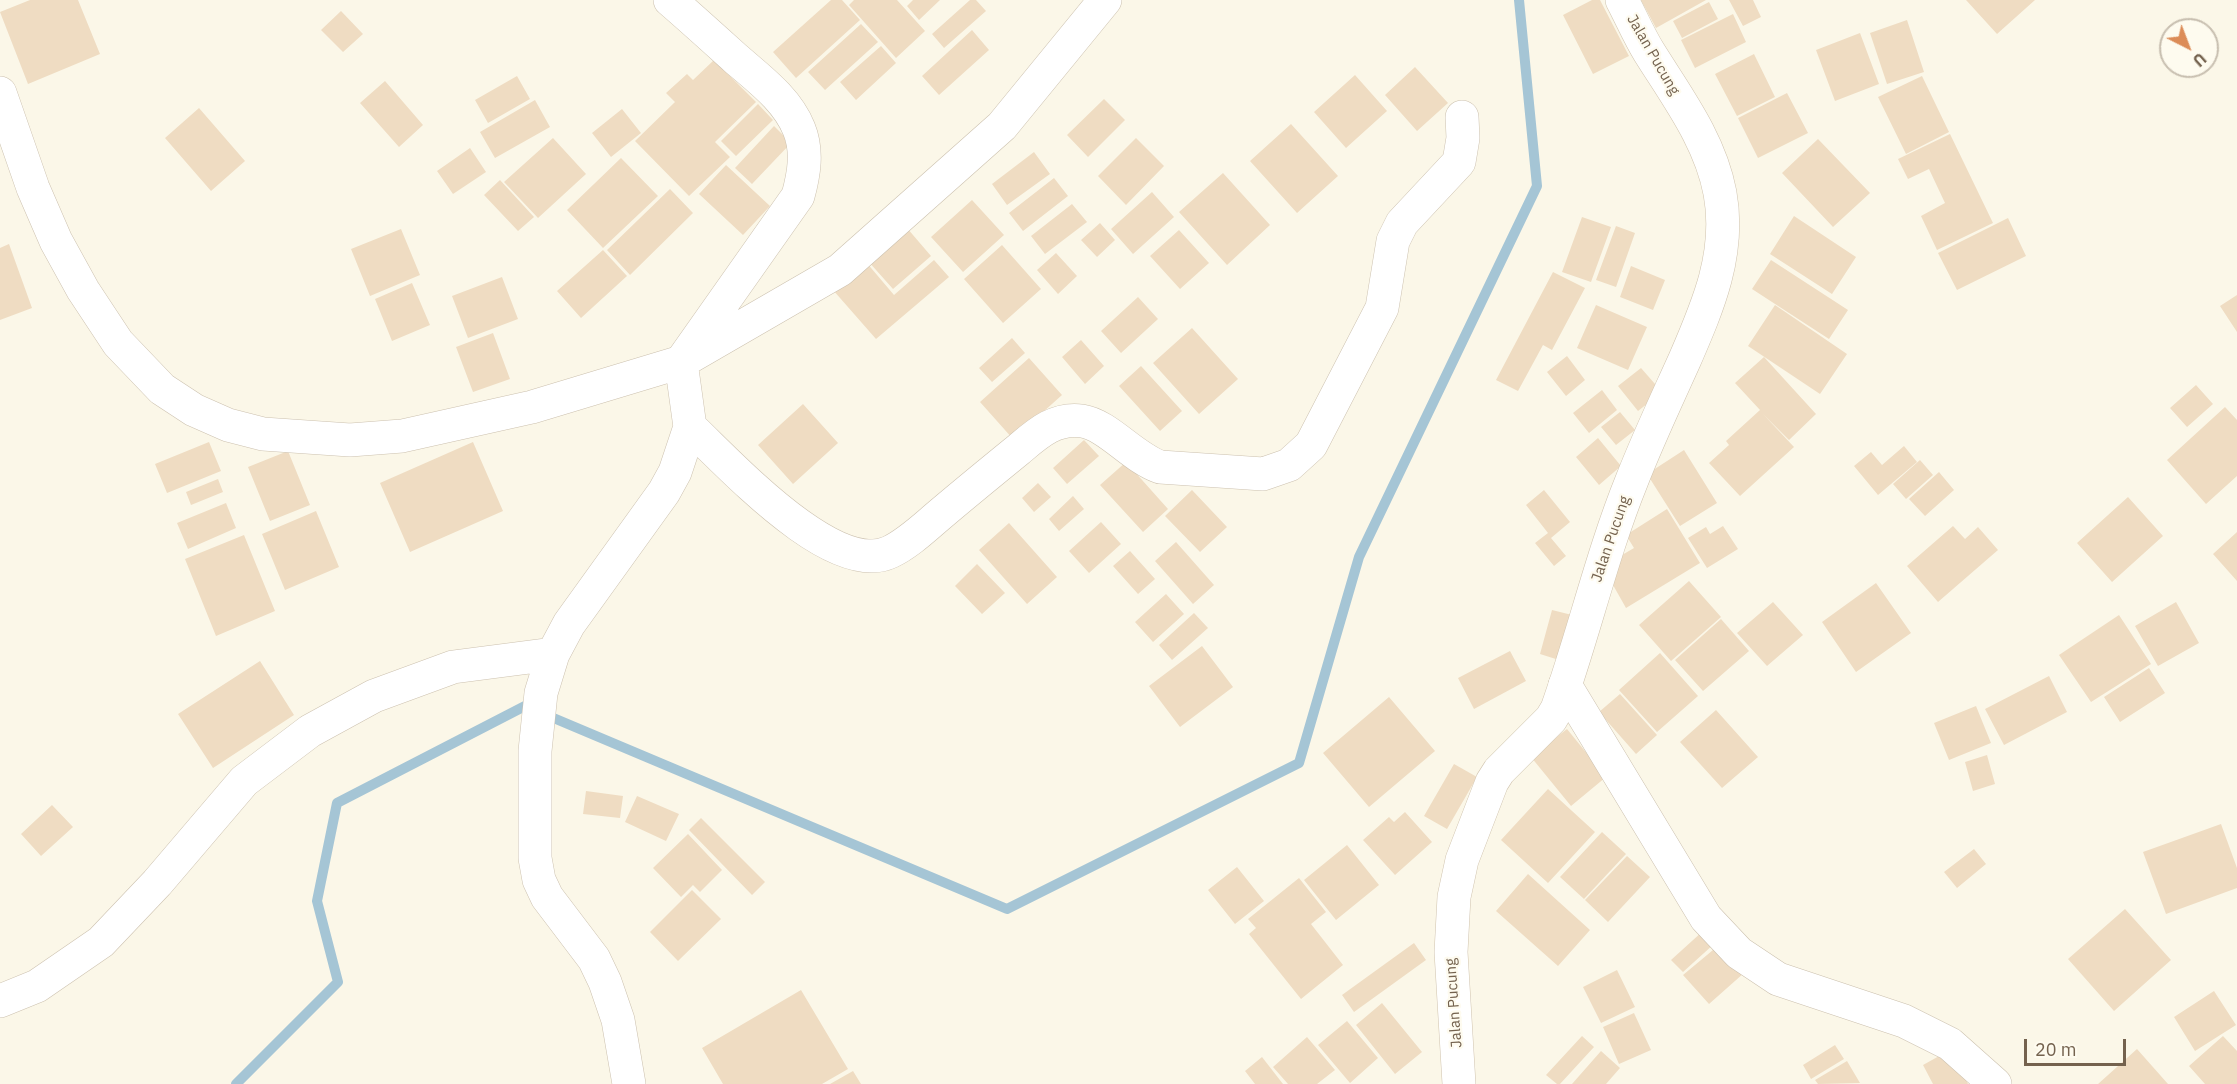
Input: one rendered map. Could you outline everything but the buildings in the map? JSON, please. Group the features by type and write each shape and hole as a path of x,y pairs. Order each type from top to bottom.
{"street":[{"path":"629,1084 618,1020 605,982 594,959 547,897 539,880 535,858 535,752 541,693 553,654 569,624 664,492 675,472 690,427 681,362 798,196 804,172 804,149 800,130 791,113 774,92 670,0"},
{"path":"0,93 33,188 56,241 83,290 118,343 162,389 194,410 228,425 263,434 350,440 402,436 531,406 681,362 840,270 1002,126 1105,0"},
{"name":"Jalan Pucung","path":"1459,1084 1451,952 1454,897 1462,860 1492,782 1509,758 1551,718 1557,709 1631,480 1709,304 1720,262 1723,234 1720,193 1709,156 1697,128 1647,50 1622,0"},
{"path":"690,427 787,518 838,550 871,557 889,552 919,532 1048,426 1082,421 1100,427 1146,462 1160,467 1200,472 1263,474 1289,465 1311,445 1382,308 1393,241 1402,223 1459,162 1463,138 1462,117"},
{"path":"0,1001 37,987 101,942 157,884 244,781 310,731 374,696 453,667 553,654"},
{"path":"1565,685 1706,918 1739,953 1778,979 1904,1021 1950,1044 1995,1084"}],"waterway":[{"path":"236,1084 338,982 317,901 337,803 525,706 1007,909 1299,763 1359,557 1537,186 1519,0"}]}
